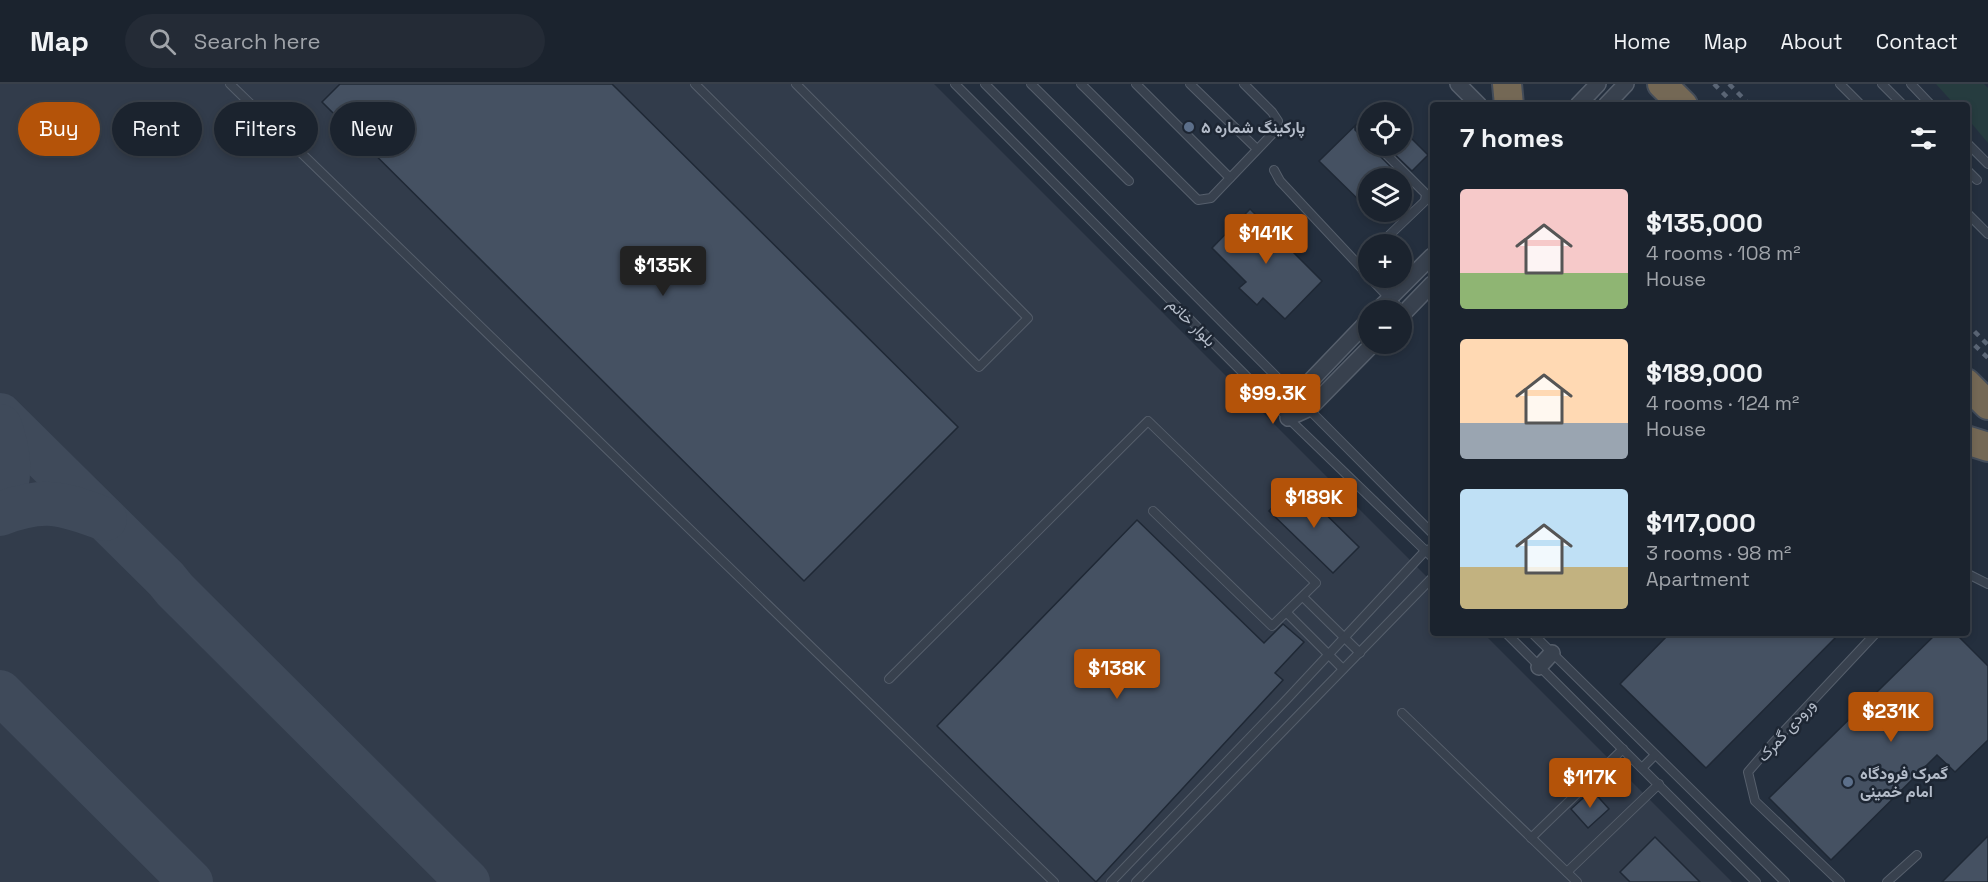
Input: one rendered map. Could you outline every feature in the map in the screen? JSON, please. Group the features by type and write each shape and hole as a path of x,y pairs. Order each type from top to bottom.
{"highway":[{"path":"1507,84 1509,102"},
{"path":"1662,84 1680,102"},
{"path":"1970,387 1988,405"},
{"path":"1970,441 1988,447"}],"street":[{"path":"1458,84 1476,102"},
{"path":"1581,102 1598,84"},
{"path":"1609,102 1626,84"},
{"path":"1390,298 1430,258"},
{"path":"1412,303 1430,286"},
{"path":"1288,418 1297,395 1358,331"},
{"path":"1288,418 1310,408 1363,354"},
{"path":"1539,667 1552,653"}],"lane":[{"path":"230,84 1054,882"},
{"path":"695,84 979,367 1028,318 796,84"},
{"name":"بلوار خاتم","path":"955,84 1288,418 1429,550"},
{"name":"بلوار خاتم","path":"985,84 1430,531"},
{"path":"1031,84 1129,181"},
{"path":"1081,84 1198,200 1211,198 1276,130 1278,121 1272,112 1244,84"},
{"path":"1136,84 1230,178"},
{"path":"1190,84 1257,149"},
{"path":"1840,84 1857,102"},
{"path":"1882,84 1900,102"},
{"path":"1911,84 1928,102"},
{"path":"1970,146 1988,164"},
{"path":"1388,156 1426,194 1425,201 1390,234"},
{"path":"1274,170 1280,181 1358,264"},
{"path":"1970,173 1977,180"},
{"path":"1970,216 1988,234"},
{"path":"1380,288 1390,298"},
{"path":"889,679 1148,421 1316,584 1272,626 1153,511"},
{"path":"1111,882 1429,550"},
{"path":"1970,575 1988,585"},
{"path":"1136,882 1430,580"},
{"path":"1303,597 1360,653"},
{"path":"1287,613 1344,669"},
{"path":"1509,636 1756,882"},
{"path":"1535,636 1785,882"},
{"name":"ورودی گمرک","path":"1840,882 1755,801 1748,772 1873,636"},
{"path":"1401,712 1577,882"},
{"path":"1531,838 1623,749"},
{"path":"1642,768 1655,755"},
{"path":"1567,872 1659,784"},
{"path":"1887,882 1917,855"}],"shaded area":[{"path":"0,84 934,84 1430,580 1430,636 1486,636 1732,882 0,882"}],"green space":[{"path":"1936,84 1984,84 1988,88 1988,143 1970,122 1970,102 1952,102"}],"building":[{"path":"340,84 612,84 958,427 804,581 376,156 415,156 415,102 330,102 330,110 322,102"},
{"path":"1358,123 1355,130 1358,133 1358,156 1380,156 1392,168 1358,168 1358,199 1319,161"},
{"path":"1412,139 1428,155 1412,171 1412,168 1409,168 1396,156 1412,156"},
{"path":"1250,209 1322,281 1285,319 1263,298 1257,305 1239,288 1246,282 1212,248"},
{"path":"1295,484 1359,547 1333,573 1269,511"},
{"path":"1137,520 1264,643 1283,624 1304,642 1275,673 1283,680 1096,882 937,726"},
{"path":"1667,636 1837,636 1706,768 1620,684"},
{"path":"1934,636 1958,636 1988,666 1988,740 1955,772 1937,755 1831,860 1769,798"},
{"path":"1592,790 1609,809 1588,828 1571,809"},
{"path":"1988,836 1988,882 1942,882"},
{"path":"1655,837 1700,882 1630,882 1620,872"}],"taxiway":[{"path":"0,415 468,882"},
{"path":"0,426 6,445 8,464 7,484 0,503"},
{"path":"0,514 29,505 53,504 77,509 105,519"},
{"path":"0,692 191,882"}],"railway":[{"path":"1714,84 1732,102"},
{"path":"1729,84 1747,102"},
{"path":"1970,327 1988,345"},
{"path":"1970,341 1988,358"}],"place":[{"name":"پارکینگ شماره ۵","path":"1189,127"},
{"name":"گمرک فرودگاه امام خمینی","path":"1848,782"}]}
